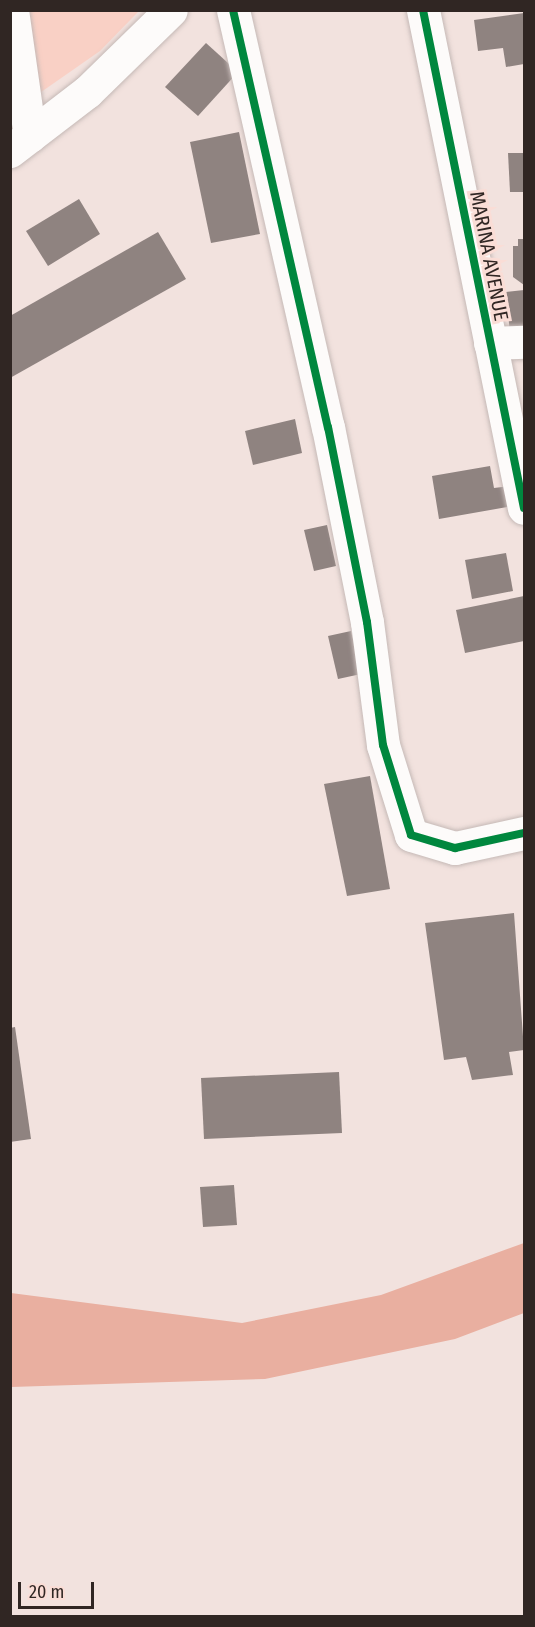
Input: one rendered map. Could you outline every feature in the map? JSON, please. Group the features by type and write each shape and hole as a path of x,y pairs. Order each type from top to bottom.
{"street":[{"path":"12,10 20,143"},
{"path":"20,143 87,92 171,10"},
{"path":"233,10 328,427 367,622 383,745 411,835 454,848 525,833"},
{"name":"MARINA AVENUE","path":"423,10 525,508"},
{"path":"490,343 525,342"}],"shaded area":[{"path":"11,11 139,11 100,51 11,113"},
{"path":"524,1243 524,1313 455,1339 265,1379 11,1387 11,1293 242,1323 381,1295"}],"building":[{"path":"524,13 524,64 506,67 503,48 478,51 474,20"},
{"path":"206,43 238,72 198,116 165,87"},
{"path":"239,132 260,234 211,243 190,142"},
{"path":"508,153 524,153 524,192 510,192"},
{"path":"79,199 100,234 48,266 26,231"},
{"path":"158,232 186,279 10,378 10,316"},
{"path":"518,239 524,239 524,285 513,277 513,246 518,246"},
{"path":"524,290 524,333 510,334 506,292"},
{"path":"295,419 302,453 253,465 245,431"},
{"path":"490,466 494,488 510,486 513,506 439,519 432,476"},
{"path":"327,525 336,566 314,571 304,530"},
{"path":"506,553 513,591 472,599 465,560"},
{"path":"524,596 524,641 465,653 456,610"},
{"path":"351,631 361,674 338,679 328,636"},
{"path":"370,776 390,889 347,896 324,784"},
{"path":"514,913 524,1050 509,1052 513,1075 472,1080 466,1057 444,1060 425,923"},
{"path":"15,1027 31,1139 10,1142 10,1028"},
{"path":"339,1072 342,1133 204,1139 201,1078"},
{"path":"234,1185 237,1225 203,1227 200,1187"}],"cycle path":[{"path":"233,10 328,427 367,622 383,745 411,835 455,848 524,833"},
{"path":"423,10 524,508"}]}
